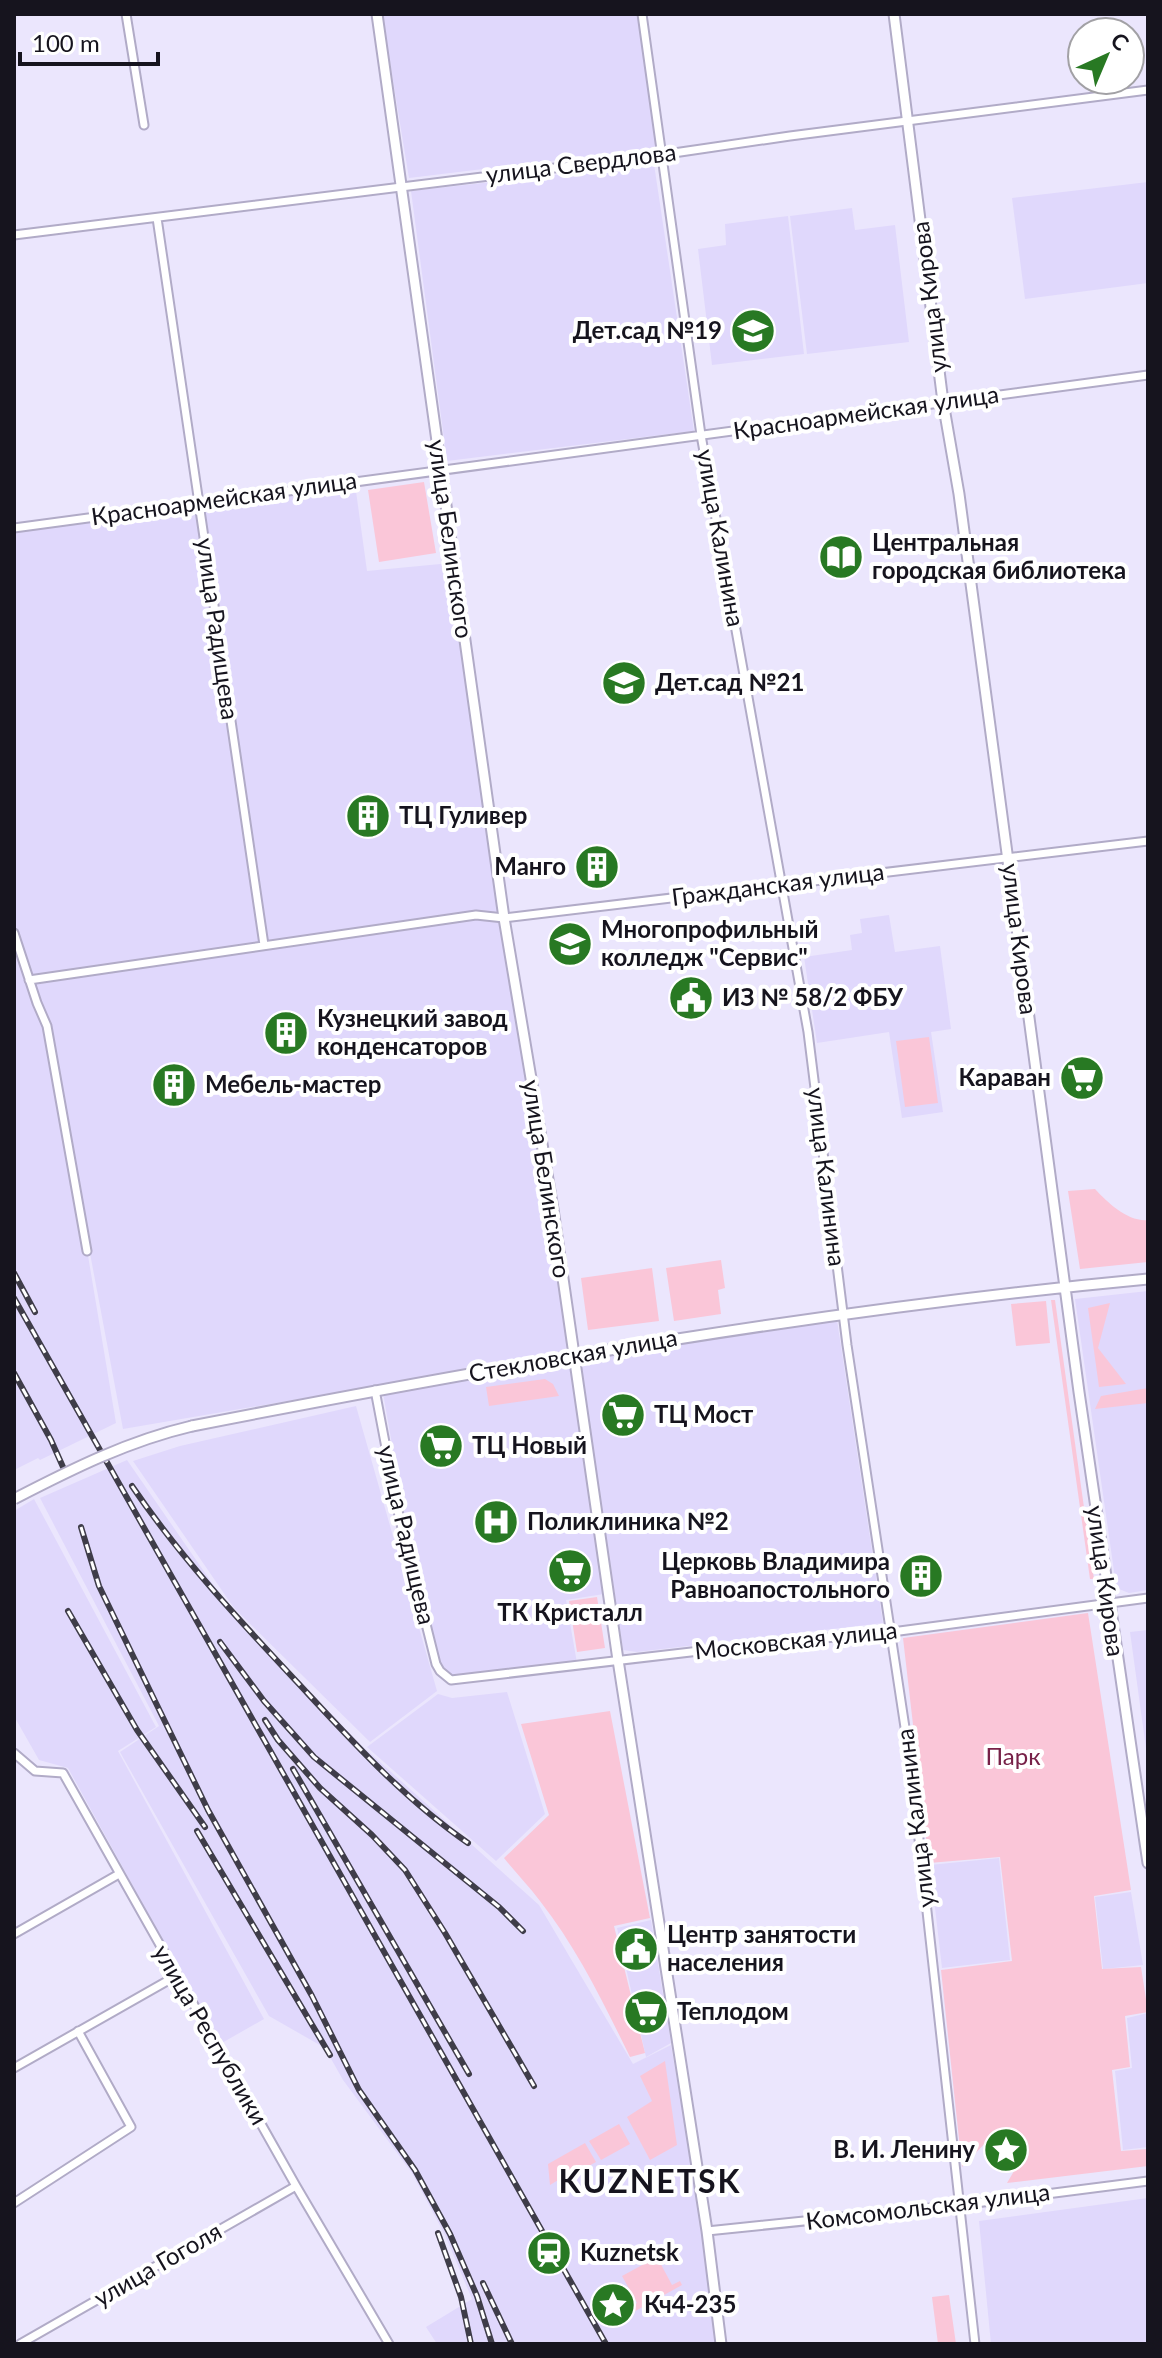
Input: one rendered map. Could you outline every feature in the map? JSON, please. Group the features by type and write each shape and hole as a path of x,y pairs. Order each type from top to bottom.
{"street":[{"path":"126,14 144,125"},
{"name":"улица Белинского","path":"377,14 504,918 553,1209 618,1660 707,2231 721,2344"},
{"name":"улица Калинина","path":"642,14 701,435 808,1032 843,1314 911,1767 975,2344"},
{"name":"улица Кирова","path":"894,14 943,402 959,494 1009,859 1064,1287 1148,1863"},
{"name":"улица Свердлова","path":"14,235 660,155 1148,90"},
{"name":"улица Радищева","path":"157,218 264,945"},
{"name":"Красноармейская улица","path":"14,528 1148,375"},
{"name":"Гражданская улица","path":"29,980 476,915 504,918 1148,841"},
{"path":"14,933 47,1026 87,1251"},
{"name":"Стекловская улица","path":"14,1499 83,1463 150,1436 375,1390 736,1328 1148,1279"},
{"name":"улица Радищева","path":"375,1390 399,1516 436,1664 445,1677"},
{"name":"Московская улица","path":"445,1677 458,1680 783,1641 892,1632 1148,1598"},
{"name":"улица Республики","path":"14,1753 35,1771 63,1773 176,1976 389,2344"},
{"path":"14,1934 119,1874"},
{"path":"14,2068 176,1976"},
{"path":"14,2203 131,2127 78,2031"},
{"name":"Комсомольская улица","path":"707,2231 960,2205 1148,2181"},
{"name":"улица Гоголя","path":"20,2344 296,2186"}],"shaded area":[{"path":"382,14 639,14 656,148 409,178"},
{"path":"654,164 694,431 447,461 411,191"},
{"path":"1148,182 1148,283 1025,299 1012,198"},
{"path":"852,208 855,230 895,225 909,342 807,354 790,216"},
{"path":"788,216 804,354 712,365 698,249 726,245 725,224"},
{"path":"355,484 367,571 451,563 569,1353 123,1429 68,1136 116,1423 14,1470 14,528"},
{"path":"889,915 895,952 940,946 951,1029 931,1032 943,1112 902,1118 889,1032 817,1043 804,957 852,950 850,935 862,933 860,919"},
{"path":"1148,1291 1148,1590 1129,1593 1116,1585 1075,1299"},
{"path":"837,1320 883,1623 637,1652 623,1650 580,1360"},
{"path":"571,1361 604,1594 566,1600 577,1663 452,1676 440,1665 404,1513 383,1393"},
{"path":"356,1406 437,1691 370,1742 234,1608 133,1461 180,1446"},
{"path":"127,1460 232,1612 361,1745 539,1905 633,2064 671,2045 722,2344 437,2344 426,2327 472,2299 445,2235 412,2173 343,2080 325,2048 269,2016 120,1752 159,1726 40,1498"},
{"path":"34,1499 156,1727 118,1751 264,2019 220,2044 68,1768 39,1760 14,1716 14,1511"},
{"path":"1148,1630 1148,1763 1130,1632"},
{"path":"507,1692 545,1814 496,1861 367,1747 438,1694 452,1698"},
{"path":"999,1858 1010,1960 942,1968 930,1865"},
{"path":"1131,1892 1143,1965 1103,1969 1095,1897"},
{"path":"651,1920 671,2043 646,2057 617,1928"},
{"path":"1148,2013 1148,2147 1123,2150 1115,2071 1132,2068 1127,2018"},
{"path":"1148,2198 1148,2344 991,2344 979,2221"}],"green space":[{"path":"424,482 436,553 379,562 368,490"},
{"path":"929,1037 938,1103 905,1107 896,1041"},
{"path":"1095,1189 1126,1215 1148,1220 1148,1262 1080,1269 1068,1191"},
{"path":"721,1260 725,1288 718,1290 721,1314 674,1321 666,1268"},
{"path":"652,1268 659,1321 588,1330 581,1278"},
{"path":"1051,1300 1055,1300 1094,1579 1090,1579"},
{"path":"1046,1301 1050,1343 1016,1346 1011,1304"},
{"path":"1110,1303 1098,1348 1126,1384 1099,1387 1088,1308"},
{"path":"545,1379 553,1384 559,1396 489,1406 486,1387"},
{"path":"1148,1388 1148,1403 1095,1409 1101,1396"},
{"path":"597,1597 605,1648 577,1652 569,1601"},
{"name":"Парк","path":"1088,1613 1131,1890 1094,1896 1102,1969 1141,1967 1148,2012 1125,2016 1130,2067 1112,2070 1121,2151 1148,2149 1148,2166 1007,2183 1027,2149 1000,2128 962,2167 941,1970 1012,1961 1000,1857 929,1863 903,1638"},
{"path":"610,1711 650,1918 614,1926 645,2053 630,2057 566,1938 536,1895 504,1858 549,1815 521,1724"},
{"path":"665,2061 677,2145 650,2160 627,2117 652,2101 640,2076"},
{"path":"619,2124 630,2144 601,2160 589,2141"},
{"path":"585,2143 596,2162 585,2168 583,2165 550,2185 548,2164"},
{"path":"657,2257 672,2285 680,2281 682,2285 630,2314 627,2309 637,2303 622,2276"},
{"path":"949,2295 956,2344 938,2344 932,2297"}],"railway":[{"path":"14,1273 35,1312"},
{"path":"14,1298 606,2344"},
{"path":"14,1373 63,1467"},
{"path":"132,1486 211,1588 338,1726 400,1788 468,1843"},
{"path":"81,1527 99,1586 208,1810 312,1996 359,2090 415,2170 450,2234 477,2296 492,2344"},
{"path":"68,1611 137,1730 205,1827"},
{"path":"220,1642 264,1701 314,1757 499,1907 523,1931"},
{"path":"265,1720 278,1740 320,1788 405,1870 534,2086"},
{"path":"293,1769 469,2074"},
{"path":"197,1831 330,2055"},
{"path":"438,2233 461,2297 471,2344"},
{"path":"483,2283 512,2344"}],"place":[{"name":"Дет.сад №19","path":"753,331"},
{"name":"Центральная городская библиотека","path":"841,557"},
{"name":"Дет.сад №21","path":"624,683"},
{"name":"ТЦ Гуливер","path":"368,816"},
{"name":"Манго","path":"597,867"},
{"name":"Многопрофильный колледж \"Сервис\"","path":"570,944"},
{"name":"ИЗ № 58/2 ФБУ","path":"691,998"},
{"name":"Кузнецкий завод конденсаторов","path":"286,1033"},
{"name":"Караван","path":"1082,1078"},
{"name":"Мебель-мастер","path":"174,1085"},
{"name":"ТЦ Мост","path":"623,1415"},
{"name":"ТЦ Новый","path":"441,1446"},
{"name":"Поликлиника №2","path":"496,1522"},
{"name":"ТК Кристалл","path":"570,1571"},
{"name":"Церковь Владимира Равноапостольного","path":"921,1576"},
{"name":"Центр занятости населения","path":"636,1949"},
{"name":"Теплодом","path":"646,2012"},
{"name":"В. И. Ленину","path":"1006,2150"},
{"name":"Kuznetsk","path":"549,2253"},
{"name":"Кч4-235","path":"613,2305"}],"district":[{"name":"KUZNETSK","path":"650,2182"}]}
